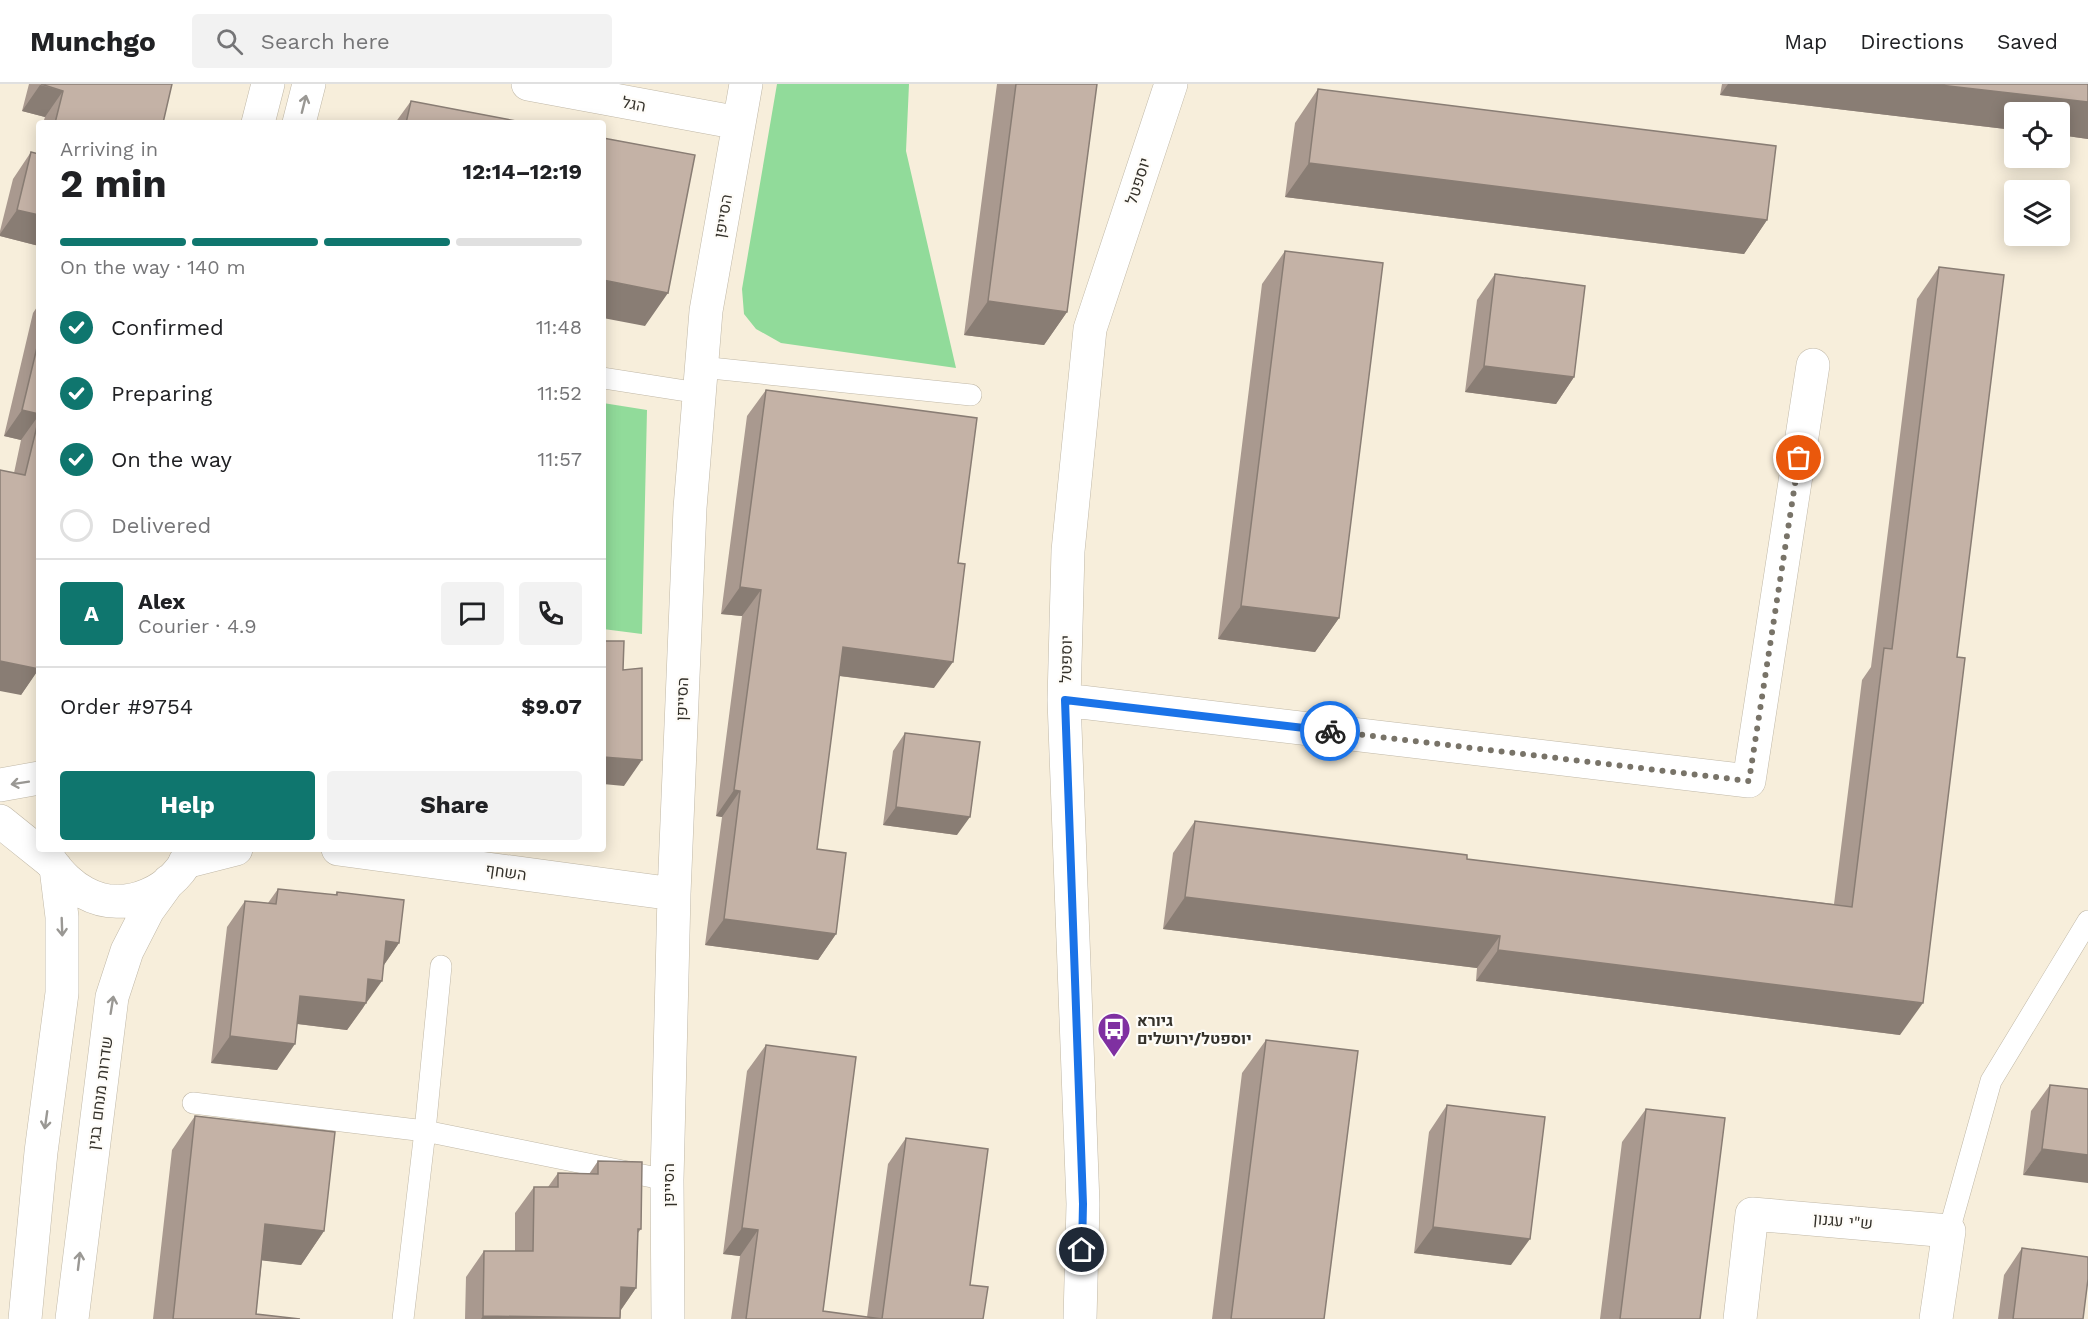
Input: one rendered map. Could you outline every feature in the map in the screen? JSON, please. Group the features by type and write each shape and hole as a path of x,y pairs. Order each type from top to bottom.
{"street":[{"path":"259,120 268,84"},
{"path":"300,120 309,84"},
{"name":"הגל","path":"528,84 739,123"},
{"name":"הסייפן","path":"668,1319 667,1180 674,894 690,508 706,311 746,84"},
{"name":"יוספטל","path":"1080,1319 1083,1204 1065,700 1068,551 1090,329 1171,84"},
{"path":"1065,700 1749,781 1813,365"},
{"path":"0,785 36,779"},
{"path":"0,821 36,849"},
{"path":"51,860 65,880 86,894 109,902 133,900 158,891 182,864 225,852"},
{"name":"השחף","path":"360,852 674,894"},
{"path":"25,1319 41,1152 62,993 62,916 51,860"},
{"name":"שדרות מנחם בגין","path":"72,1319 112,997 127,951 148,910 182,864"},
{"name":"ש\"י עגנון","path":"1740,1319 1752,1214 1949,1230"},
{"path":"1936,1319 1949,1230"}],"lane":[{"path":"606,378 700,380 971,395"},
{"path":"1949,1230 1991,1082 2088,921"},
{"path":"403,1319 441,966"},
{"path":"193,1103 425,1131 667,1180"}],"green space":[{"path":"777,84 909,84 906,151 956,368 781,343 756,329 744,314 742,289"},
{"path":"606,403 647,410 642,634 606,629"}],"building":[{"path":"41,84 172,84 164,120 56,120 63,91"},
{"path":"1016,84 1097,84 1067,312 988,301"},
{"path":"1931,84 2088,84 2088,102"},
{"path":"1318,89 1776,146 1767,220 1309,163"},
{"path":"411,101 511,120 407,120"},
{"path":"606,139 695,155 668,293 606,281"},
{"path":"31,152 36,153 36,214 17,210"},
{"path":"1285,251 1383,263 1339,618 1241,606"},
{"path":"1939,267 2004,275 1957,657 1965,658 1923,1003 1498,950 1500,936 1185,897 1195,821 1467,855 1467,859 1852,907 1884,648 1892,649"},
{"path":"1495,274 1585,286 1574,377 1484,366"},
{"path":"36,352 36,413 22,410"},
{"path":"766,390 977,418 958,563 965,564 953,662 843,647 817,849 846,853 836,934 724,919 740,791 734,790 761,590 740,587"},
{"path":"36,430 36,668 0,661 0,470 25,475"},
{"path":"606,641 624,641 623,670 642,668 642,760 606,757"},
{"path":"905,733 980,742 970,817 896,807"},
{"path":"278,889 337,895 337,892 404,900 399,943 386,941 382,981 368,979 366,1003 300,996 295,1044 230,1036 245,901 276,904"},
{"path":"1266,1040 1358,1051 1324,1319 1231,1319"},
{"path":"766,1045 856,1057 823,1311 882,1319 746,1319 758,1230 742,1228"},
{"path":"2050,1085 2088,1089 2088,1155 2042,1149"},
{"path":"1447,1105 1545,1117 1530,1239 1433,1227"},
{"path":"1646,1109 1725,1118 1700,1319 1620,1319"},
{"path":"195,1116 335,1132 324,1231 265,1224 256,1314 300,1319 173,1319"},
{"path":"906,1138 988,1149 970,1285 988,1287 983,1319 882,1319"},
{"path":"598,1161 642,1162 641,1229 638,1229 636,1288 621,1287 620,1318 483,1316 484,1251 533,1251 534,1187 558,1187 558,1173 598,1174"},
{"path":"2022,1248 2088,1257 2083,1319 2013,1319"}],"way so far":[{"path":"1330,731 1749,781 1799,458"}],"place":[{"name":"גיורא יוספטל/ירושלים","path":"1114,1058"}],"route":[{"path":"1082,1250 1083,1204 1065,700 1330,731"}]}
